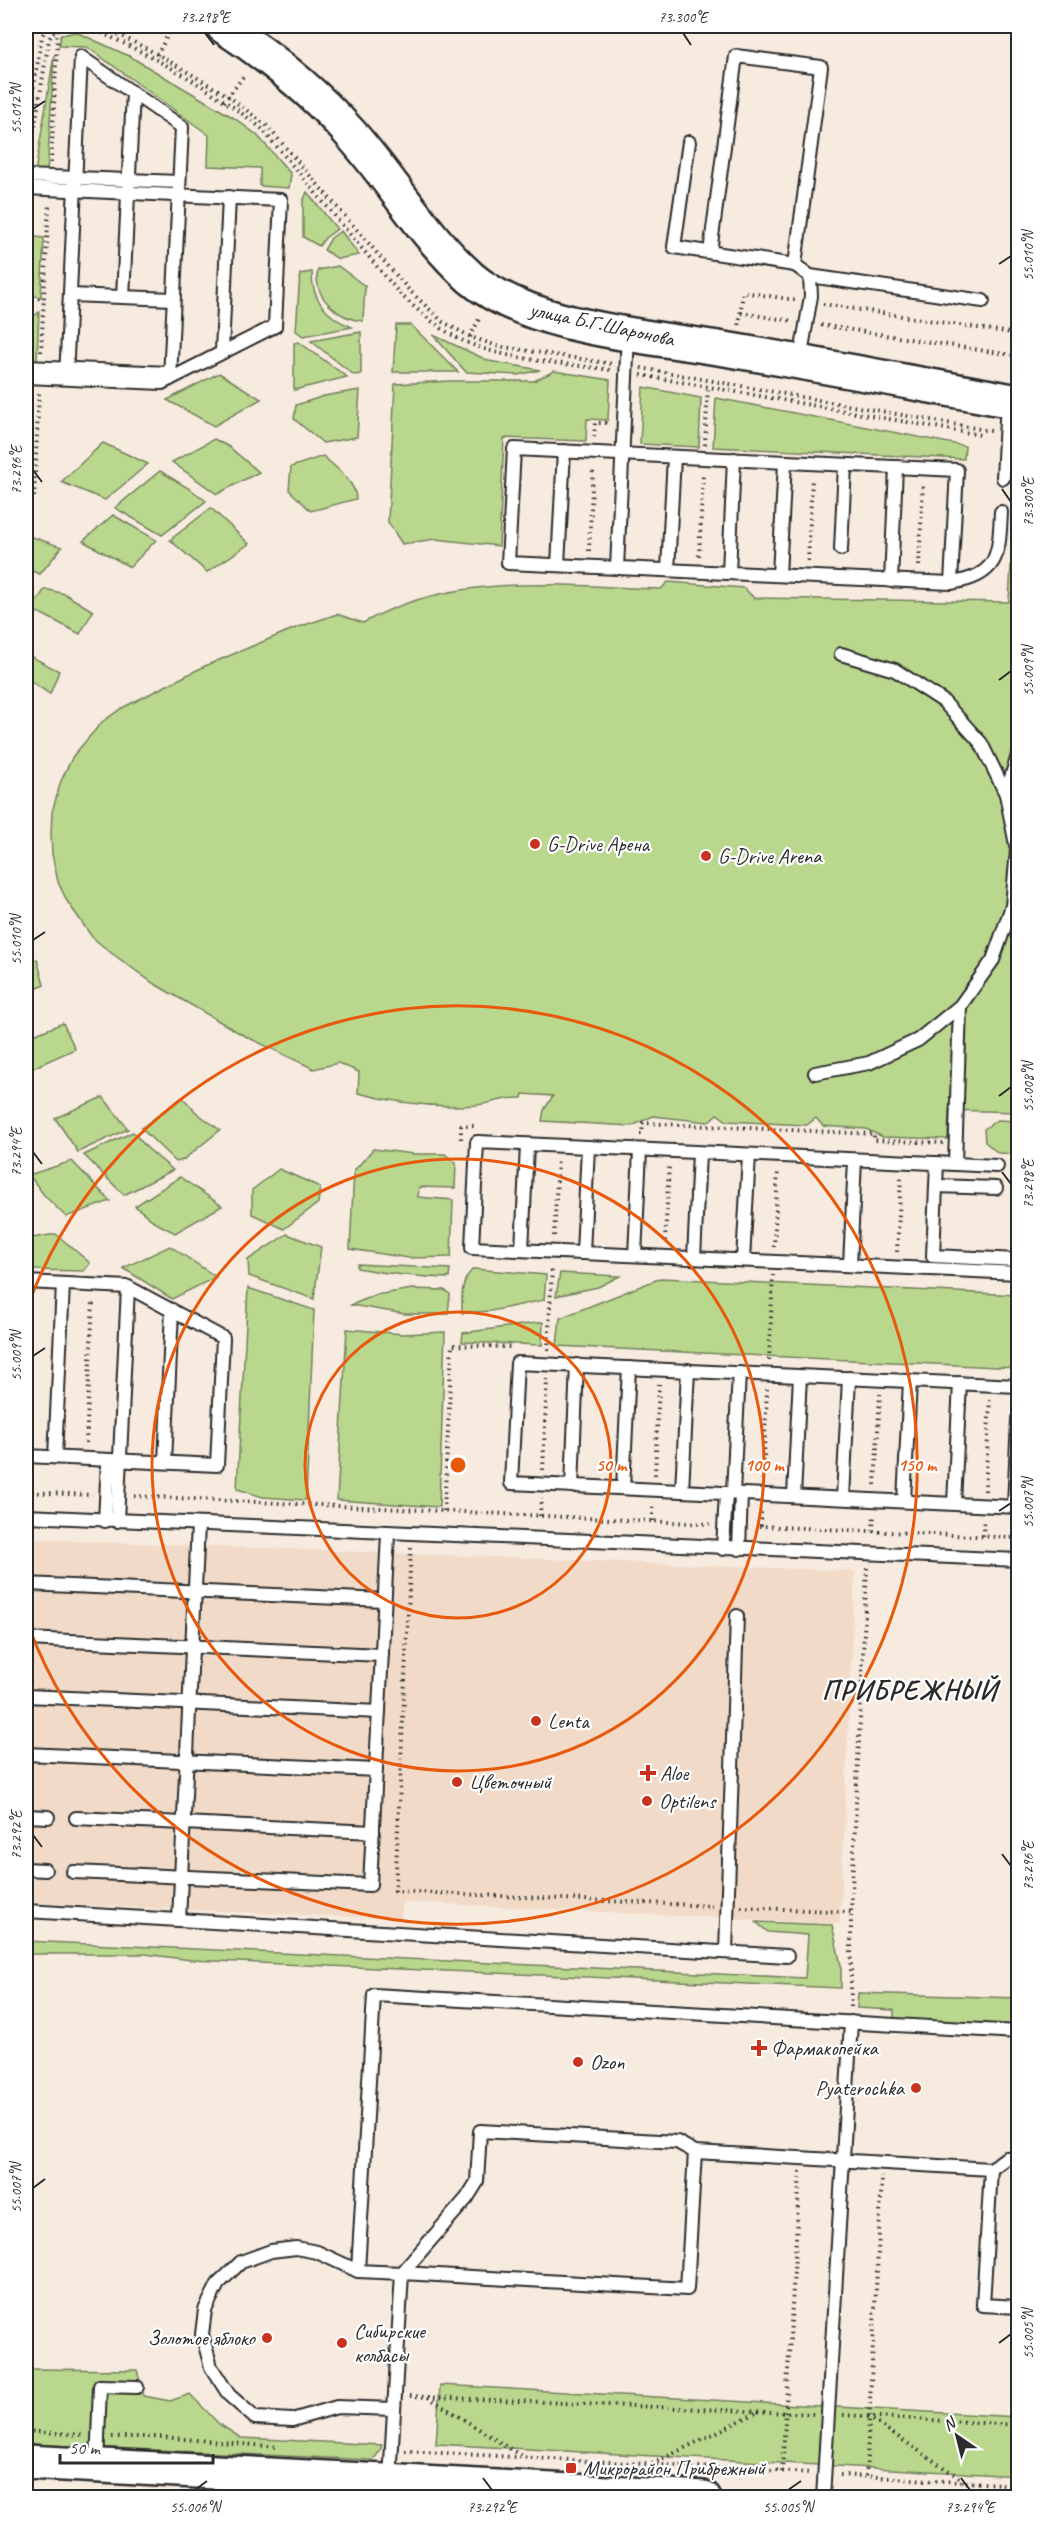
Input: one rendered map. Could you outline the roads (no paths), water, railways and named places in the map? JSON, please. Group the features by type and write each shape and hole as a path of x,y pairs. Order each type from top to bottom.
{"main road":[{"name":"улица Б.Г.Шаронова","path":"223,26 249,42 313,95 350,133 447,254 472,279 500,298 530,311 566,321 1013,401"},
{"path":"26,2462 97,2451 391,2466 433,2490 704,2498"},
{"path":"26,2482 308,2498"}],"lane":[{"path":"710,252 736,56 821,67 795,265"},
{"path":"66,374 81,57 182,127 170,376"},
{"path":"123,297 133,93"},
{"path":"689,142 674,247 795,265 810,276 983,301"},
{"path":"27,171 75,184 128,193 179,189"},
{"path":"26,188 50,190 75,184 129,180 229,197 281,200 275,326 170,376 40,373 26,377"},
{"path":"222,351 229,197"},
{"path":"800,362 810,302 810,276"},
{"path":"70,295 173,299"},
{"path":"617,568 628,333"},
{"path":"26,367 40,373"},
{"path":"1003,478 1005,434 1013,401"},
{"path":"951,583 957,470 514,449 508,563 951,583 968,580 982,573 992,563 999,549 1001,512"},
{"path":"558,565 564,452"},
{"path":"668,570 674,457"},
{"path":"729,573 734,459"},
{"path":"779,575 785,462"},
{"path":"840,549 844,465"},
{"path":"891,580 896,467"},
{"path":"815,1072 869,1063 918,1040 960,1006 993,960 1012,906 1017,850 1006,794 981,743 943,701 895,670 841,654"},
{"path":"1006,794 1018,756"},
{"path":"955,1164 960,1006"},
{"path":"997,1166 477,1142 471,1248 1018,1273"},
{"path":"522,1250 527,1144"},
{"path":"583,1253 588,1147"},
{"path":"635,1255 640,1150"},
{"path":"694,1258 699,1153"},
{"path":"743,1260 748,1155"},
{"path":"850,1265 855,1160"},
{"path":"937,1163 933,1256 1018,1260"},
{"path":"936,1186 996,1188"},
{"path":"26,1282 129,1287 223,1338 217,1465 26,1456"},
{"path":"55,1457 63,1284"},
{"path":"111,1521 129,1287"},
{"path":"165,1462 172,1310"},
{"path":"1018,1386 517,1363 512,1483 1016,1506 1018,1419"},
{"path":"572,1486 577,1365"},
{"path":"623,1488 628,1368"},
{"path":"682,1491 688,1371"},
{"path":"723,1549 733,1493 739,1373"},
{"path":"794,1496 800,1376"},
{"path":"843,1498 849,1378"},
{"path":"904,1501 910,1381"},
{"path":"954,1503 960,1383"},
{"path":"733,1493 738,1549"},
{"path":"26,1516 723,1549 1018,1560"},
{"path":"179,1920 198,1525"},
{"path":"73,1872 370,1885 388,1534"},
{"path":"26,1584 384,1600"},
{"path":"726,1952 737,1616"},
{"path":"26,1639 382,1655"},
{"path":"26,1696 379,1712"},
{"path":"26,1754 376,1770"},
{"path":"26,1816 48,1817"},
{"path":"76,1818 373,1832"},
{"path":"26,1869 45,1870"},
{"path":"26,1911 787,1956"},
{"path":"358,2271 374,1995 1018,2032"},
{"path":"823,2498 851,2022"},
{"path":"391,2466 402,2273 467,2198 477,2182 480,2131 677,2142 695,2152 991,2169 1006,2158 1018,2158"},
{"path":"394,2409 337,2407 292,2420 255,2418 229,2396 211,2367 202,2334 205,2310 218,2284 241,2262 271,2251 296,2248 317,2252 358,2271 687,2289 695,2152"},
{"path":"991,2169 983,2305 1018,2307"},
{"path":"97,2451 100,2386 137,2387"}],"place":[{"name":"G-Drive Арена","path":"535,844"},
{"name":"G-Drive Arena","path":"706,856"},
{"name":"Lenta","path":"536,1721"},
{"name":"Aloe","path":"648,1773"},
{"name":"Цветочный","path":"457,1782"},
{"name":"Optilens","path":"647,1801"},
{"name":"Фармакопейка","path":"759,2048"},
{"name":"Ozon","path":"578,2062"},
{"name":"Pyaterochka","path":"916,2088"},
{"name":"Золотое яблоко","path":"267,2338"},
{"name":"Сибирские колбасы","path":"342,2343"},
{"name":"Микрорайон Прибрежный","path":"571,2468"}],"district":[{"name":"ПРИБРЕЖНЫЙ","path":"910,1690"}]}
